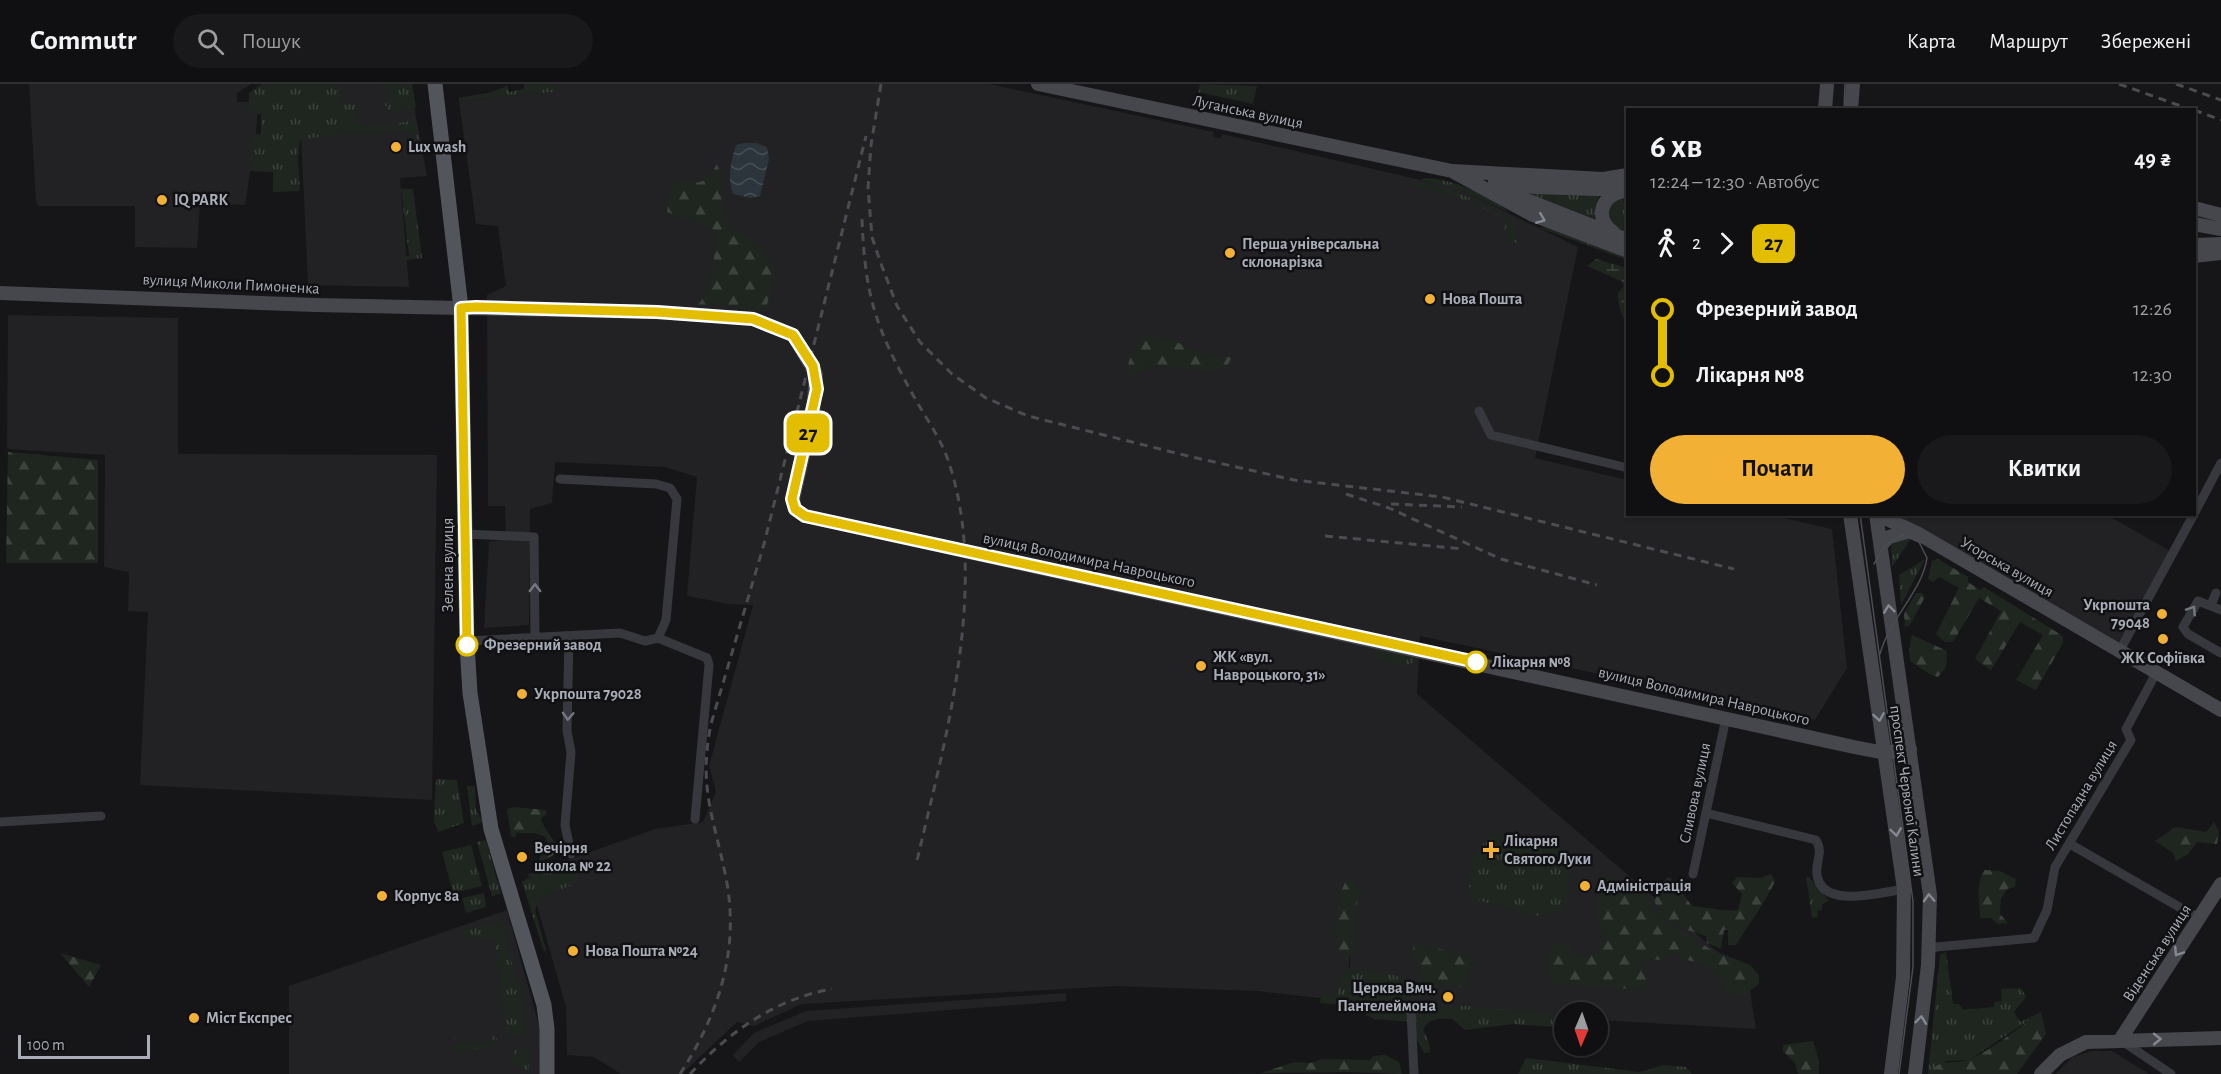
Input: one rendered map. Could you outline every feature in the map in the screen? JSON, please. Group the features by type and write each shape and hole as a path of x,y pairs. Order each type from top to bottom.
{"main road":[{"name":"Зелена вулиця","path":"435,84 461,308 466,641 470,693 488,816 504,878 544,1005 547,1029 547,1074"}],"street":[{"name":"Луганська вулиця","path":"1038,84 1452,171 1603,178 1626,175"},
{"path":"1825,108 1827,84"},
{"path":"1851,108 1853,84"},
{"name":"Луганська вулиця","path":"1452,171 1533,215 1626,242"},
{"path":"1452,171 1535,187 1626,190"},
{"path":"1626,191 1610,195 1605,201 1601,217 1606,226 1626,242"},
{"path":"2196,209 2221,215"},
{"path":"2196,224 2221,229"},
{"path":"2196,245 2221,244"},
{"path":"2196,256 2221,253"},
{"name":"вулиця Миколи Пимоненка","path":"0,293 461,308"},
{"name":"вулиця Володимира Навроцького","path":"461,308 657,312 753,319 793,335 813,366 817,380 813,412 792,499 795,509 805,516 1885,753"},
{"path":"1479,411 1491,435 1626,468"},
{"path":"2196,510 2221,463"},
{"path":"560,479 656,484 670,489 677,500 666,620 658,638"},
{"name":"проспект Червоної Калини","path":"1850,516 1904,889 1905,951 1891,1074"},
{"name":"проспект Червоної Калини","path":"1876,516 1930,895 1929,951 1915,1074"},
{"name":"Угорська вулиця","path":"1880,516 2221,710"},
{"path":"2119,652 2193,516"},
{"path":"1881,545 1889,537 1910,531"},
{"path":"465,534 534,537 535,638"},
{"path":"2211,605 2216,593"},
{"path":"2221,610 2196,602 2183,627 2188,634 2221,653"},
{"path":"466,641 620,633 645,641 658,638 707,658 709,665 695,819"},
{"path":"569,636 567,731 571,752 565,825 571,854"},
{"name":"Листопадна вулиця","path":"1929,951 1936,947 2034,938 2047,910 2055,867 2131,740 2126,729 2156,673"},
{"name":"Сливова вулиця","path":"1693,874 1726,718"},
{"path":"1885,753 1910,749"},
{"path":"1706,813 1816,840 1821,848 1817,874 1819,881 1827,891 1837,897 1904,889"},
{"path":"0,822 101,816"},
{"path":"2070,844 2200,919"},
{"name":"Віденська вулиця","path":"2120,1040 2221,884"},
{"path":"1905,951 1929,951"},
{"path":"1411,1011 1414,1074"},
{"path":"2041,1074 2073,1047 2086,1042 2221,1038"},
{"path":"2120,1040 2171,1074"}],"shaded area":[{"path":"29,84 251,84 237,93 237,102 258,102 256,134 245,205 200,203 197,248 135,247 135,206 38,206"},
{"path":"337,84 410,84 427,176 400,178 409,287 308,285 301,136"},
{"path":"553,84 989,84 1214,132 1213,137 1221,138 1222,134 1461,190 1578,247 1535,458 1626,480 1626,516 1774,516 1832,529 1847,668 1815,720 1420,636 1417,694 1748,978 1756,1029 1608,1021 1608,1002 1554,1002 1554,1017 1348,1004 1352,924 1346,1001 1256,991 1116,986 802,1004 754,1026 737,1022 682,1074 621,1074 594,1057 567,1055 566,1007 528,874 655,829 703,822 716,792 709,766 753,605 729,604 687,596 697,477 665,467 555,462 552,503 530,509 529,625 484,628 489,542 506,539 505,506 488,506 487,295 506,286 498,226 476,224 459,101 553,92"},
{"path":"8,315 178,318 178,454 437,455 432,800 140,785 148,612 128,611 129,572 104,567 105,455 7,449"},
{"path":"1898,516 2109,516 2172,552 2120,644"},
{"path":"507,910 541,1033 539,1074 289,1074 289,986"},
{"path":"1066,993 1066,1001 808,1021 759,1042 739,1062 733,1055 754,1033 806,1011"},
{"path":"2092,1051 2112,1051 2149,1074 2056,1074 2072,1057"}],"green space":[{"path":"262,84 338,84 341,105 355,104 358,126 388,125 416,120 421,156 416,156 412,131 343,133 300,140 298,157 300,191 273,192 273,172 250,171 251,135 261,134 261,114 248,113 249,93"},
{"path":"383,84 412,84 416,107 390,113 384,103 389,103 387,90 383,89"},
{"path":"524,84 553,84 553,92 459,101 458,98 488,93 507,86 509,92 524,89"},
{"path":"1200,84 1257,86 1253,104 1198,92"},
{"path":"717,164 722,206 726,219 732,228 759,244 776,271 765,312 728,305 698,305 711,279 715,230 667,212 671,187 676,180 701,182 709,176"},
{"path":"1424,178 1458,184 1492,200 1510,213 1461,190 1421,180"},
{"path":"1419,182 1457,192 1512,219 1519,243 1508,241 1509,238 1503,235 1507,219 1457,197 1416,187"},
{"path":"401,189 413,189 422,258 404,260 404,257 409,256"},
{"path":"1523,191 1600,195 1595,207 1596,220"},
{"path":"1626,194 1626,231 1617,228 1608,213 1611,202"},
{"path":"1548,227 1626,256 1626,260 1540,228"},
{"path":"1596,259 1626,268 1626,322 1620,310 1618,297 1618,293 1624,286 1621,281 1587,266"},
{"path":"1143,335 1172,340 1204,355 1232,357 1226,368 1207,371 1152,364 1133,375 1126,374 1129,361"},
{"path":"8,452 98,460 98,563 6,563"},
{"path":"1911,539 1892,567 1891,548 1894,540"},
{"path":"1925,559 1901,605 1899,575"},
{"path":"1938,559 1968,577 1968,582 1980,590 1984,587 2063,636 2063,643 2036,690 2016,680 2043,635 2020,622 1991,670 1975,659 2001,611 1979,598 1953,642 1945,642 1936,634 1959,588 1939,577 1933,582 1928,579 1932,561"},
{"path":"1916,593 1922,593 1925,597 1910,625 1905,627 1904,614"},
{"path":"1912,635 1947,651 1946,667 1938,677 1910,661"},
{"path":"1379,649 1413,656 1415,661 1406,666 1379,659 1375,654"},
{"path":"436,779 457,780 464,823 438,832 434,821"},
{"path":"467,786 475,786 476,810 483,822 472,826"},
{"path":"513,807 546,810 547,813 541,819 560,848 559,852 541,862 539,859 547,844 546,837 535,833 517,833 515,837 511,837 507,809"},
{"path":"2214,822 2219,832 2217,844 2197,842 2188,854 2176,861 2173,853 2155,841 2176,827 2206,832"},
{"path":"1493,835 1513,835 1566,851 1568,880 1564,911 1536,916 1470,898 1469,878 1472,862 1479,849"},
{"path":"486,840 501,894 492,896 477,842"},
{"path":"471,845 482,886 453,893 442,852"},
{"path":"566,862 576,867 578,880 575,884 540,897 535,910 546,950 544,952 522,882 531,878 535,872"},
{"path":"1984,870 2000,871 2016,879 2015,887 2007,889 2001,899 2000,914 2008,923 1998,924 1991,918 1980,918 1979,888"},
{"path":"1771,874 1775,881 1762,906 1736,945 1728,945 1728,930 1724,930 1721,949 1707,943 1706,936 1669,921 1657,908 1655,900 1658,891 1664,881 1670,877 1692,906 1738,910 1742,894 1732,883 1737,877 1760,878"},
{"path":"1601,876 1627,881 1646,896 1656,913 1673,926 1710,949 1750,965 1759,975 1759,984 1743,996 1728,993 1714,971 1704,965 1679,958 1676,949 1663,960 1647,959 1640,965 1646,979 1644,981 1651,990 1557,984 1547,970 1553,944 1570,944 1571,954 1589,956 1600,949 1605,937 1598,925 1598,880"},
{"path":"1806,877 1809,877 1829,901 1822,904 1822,910 1817,911 1818,917 1812,918"},
{"path":"1348,880 1354,881 1359,889 1355,919 1356,950 1347,960 1339,951 1336,934 1341,892"},
{"path":"484,893 486,907 466,913 462,898"},
{"path":"502,921 512,965 520,986 526,1034 507,1036 495,940 464,937 463,931"},
{"path":"1425,945 1449,951 1453,956 1470,956 1467,953 1475,955 1472,959 1468,980 1463,988 1440,986 1418,997 1415,986 1421,978 1421,965 1414,958 1413,946"},
{"path":"1946,952 1953,1004 1959,1004 1963,1010 1994,1007 1994,1002 2002,1001 2001,989 2021,988 2026,997 2014,1012 2020,1022 2041,1012 1969,1060 1947,1061 1928,1073 1940,955"},
{"path":"60,953 101,965 89,987"},
{"path":"1349,968 1398,976 1408,984 1416,1002 1424,1006 1436,1008 1468,1006 1528,1012 1554,1012 1554,1027 1513,1024 1465,1030 1452,1019 1435,1020 1428,1023 1423,1030 1429,1042 1430,1052 1424,1053 1414,1034 1412,1022 1374,1019 1366,1015 1363,1006 1320,1003 1321,997 1337,996 1341,975"},
{"path":"2041,1012 2046,1034 2017,1074 1928,1074 1933,1068 1943,1063 1970,1059 1998,1043"},
{"path":"492,1035 498,1040 489,1048 469,1049 462,1055 454,1053 455,1036 457,1043 490,1043"},
{"path":"1813,1041 1819,1061 1819,1074 1798,1074 1795,1063 1783,1051 1783,1045"},
{"path":"522,1046 529,1047 529,1074 513,1063 515,1050"},
{"path":"1385,1055 1399,1062 1402,1074 1349,1072 1204,1074 1261,1073 1295,1062 1310,1063 1323,1059 1370,1060 1373,1056"},
{"path":"1526,1058 1640,1072 1663,1065 1686,1067 1692,1074 1518,1074"}],"water":[{"path":"756,143 767,147 769,159 760,196 751,198 733,194 730,181 731,163 736,145"}],"tram line":[{"path":"1844,108 1845,84"},
{"path":"1860,516 1913,901 1913,967 1899,1074"},
{"path":"1874,564 1885,545 1903,535 1919,542 1927,558 1919,582 1890,629 1880,654"}],"railway":[{"path":"881,84 871,145 868,188 872,237 880,261 897,306 920,342 952,374 986,398 1028,416 1192,457 1294,480 1442,497 1734,569"},
{"path":"2119,84 2186,108"},
{"path":"2176,84 2221,100"},
{"path":"2196,111 2221,120"},
{"path":"680,1074 706,1028 723,980 728,955 730,904 707,785 707,747 711,724 764,544 866,136"},
{"path":"862,219 866,270 881,330 913,395 946,454 961,511 965,561 964,612 958,665 950,717 916,865"},
{"path":"1346,494 1389,508 1501,559 1597,585"},
{"path":"1391,504 1462,507"},
{"path":"1325,536 1464,549"},
{"path":"690,1074 737,1031 772,1009 811,994 832,989"}],"bus line":[{"name":"27","path":"467,645 461,308 476,307 657,312 753,319 793,335 813,366 817,380 813,412 792,499 795,509 805,516 1476,662"}],"place":[{"name":"Lux wash","path":"396,147"},
{"name":"IQ PARK","path":"162,200"},
{"name":"Перша універсальна склонарізка","path":"1230,253"},
{"name":"Нова Пошта","path":"1430,299"},
{"name":"Укрпошта 79048","path":"2162,614"},
{"name":"ЖК Софіївка","path":"2163,639"},
{"name":"Фрезерний завод","path":"467,645"},
{"name":"Лікарня №8","path":"1476,662"},
{"name":"ЖК «вул. Навроцького, 31»","path":"1201,666"},
{"name":"Укрпошта 79028","path":"522,694"},
{"name":"Лікарня Святого Луки","path":"1491,850"},
{"name":"Вечірня школа № 22","path":"522,857"},
{"name":"Адміністрація","path":"1585,886"},
{"name":"Корпус 8а","path":"382,896"},
{"name":"Нова Пошта №24","path":"573,951"},
{"name":"Церква Вмч. Пантелеймона","path":"1448,997"},
{"name":"Міст Експрес","path":"194,1018"}]}
